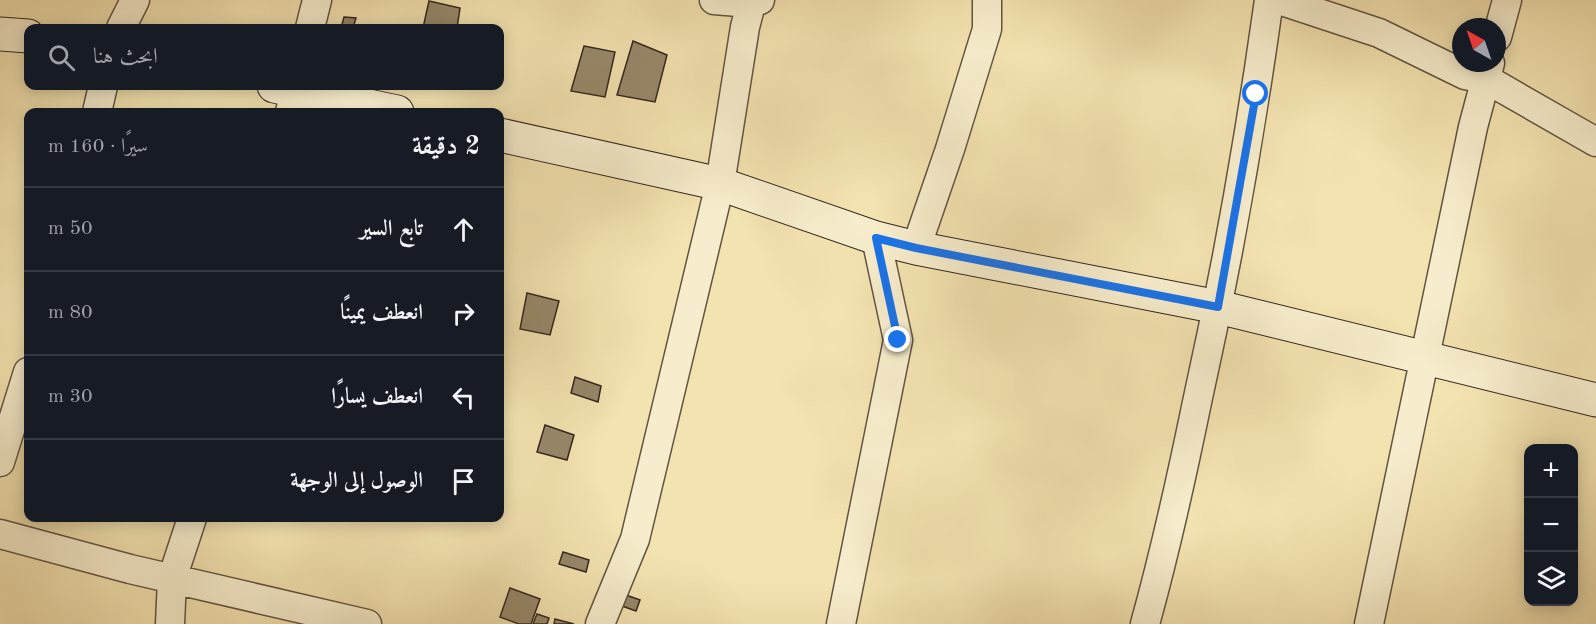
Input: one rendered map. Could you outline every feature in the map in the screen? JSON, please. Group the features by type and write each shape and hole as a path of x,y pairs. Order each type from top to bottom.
{"main road":[{"path":"0,34 24,36"},
{"path":"289,93 374,108"},
{"path":"504,136 720,184 876,238 916,248 1218,307 1596,400"}],"street":[{"path":"124,24 135,0"},
{"path":"311,24 317,0"},
{"path":"600,624 635,538 720,184 738,70 754,1 714,0"},
{"path":"916,248 950,149 987,29 987,0"},
{"path":"1146,624 1165,554 1218,307 1256,94 1269,0"},
{"path":"1279,0 1379,33 1452,69"},
{"path":"1502,18 1507,0"},
{"path":"1459,72 1465,75 1482,72"},
{"path":"1369,624 1473,127 1488,72"},
{"path":"1490,72 1596,142"},
{"path":"98,108 102,90"},
{"path":"841,624 898,340 876,238"},
{"path":"0,462 24,385"},
{"path":"170,624 172,579 191,522"},
{"path":"0,534 172,579 367,624"}],"building":[{"path":"429,1 460,8 458,24 424,24"},
{"path":"344,17 356,18 354,24 342,24"},
{"path":"633,41 667,55 655,102 617,95"},
{"path":"584,46 615,52 605,97 571,91"},
{"path":"527,293 559,301 550,335 520,329"},
{"path":"575,377 601,386 598,402 571,393"},
{"path":"545,425 574,435 567,460 537,452"},
{"path":"563,552 589,560 586,572 559,564"},
{"path":"510,588 540,599 531,624 519,624 500,617"},
{"path":"626,595 640,600 636,611 622,606"},
{"path":"537,614 549,618 547,624 533,624"},
{"path":"555,619 574,624 554,624"}],"route":[{"path":"898,340 876,238 916,248 1218,307 1256,94"}]}
